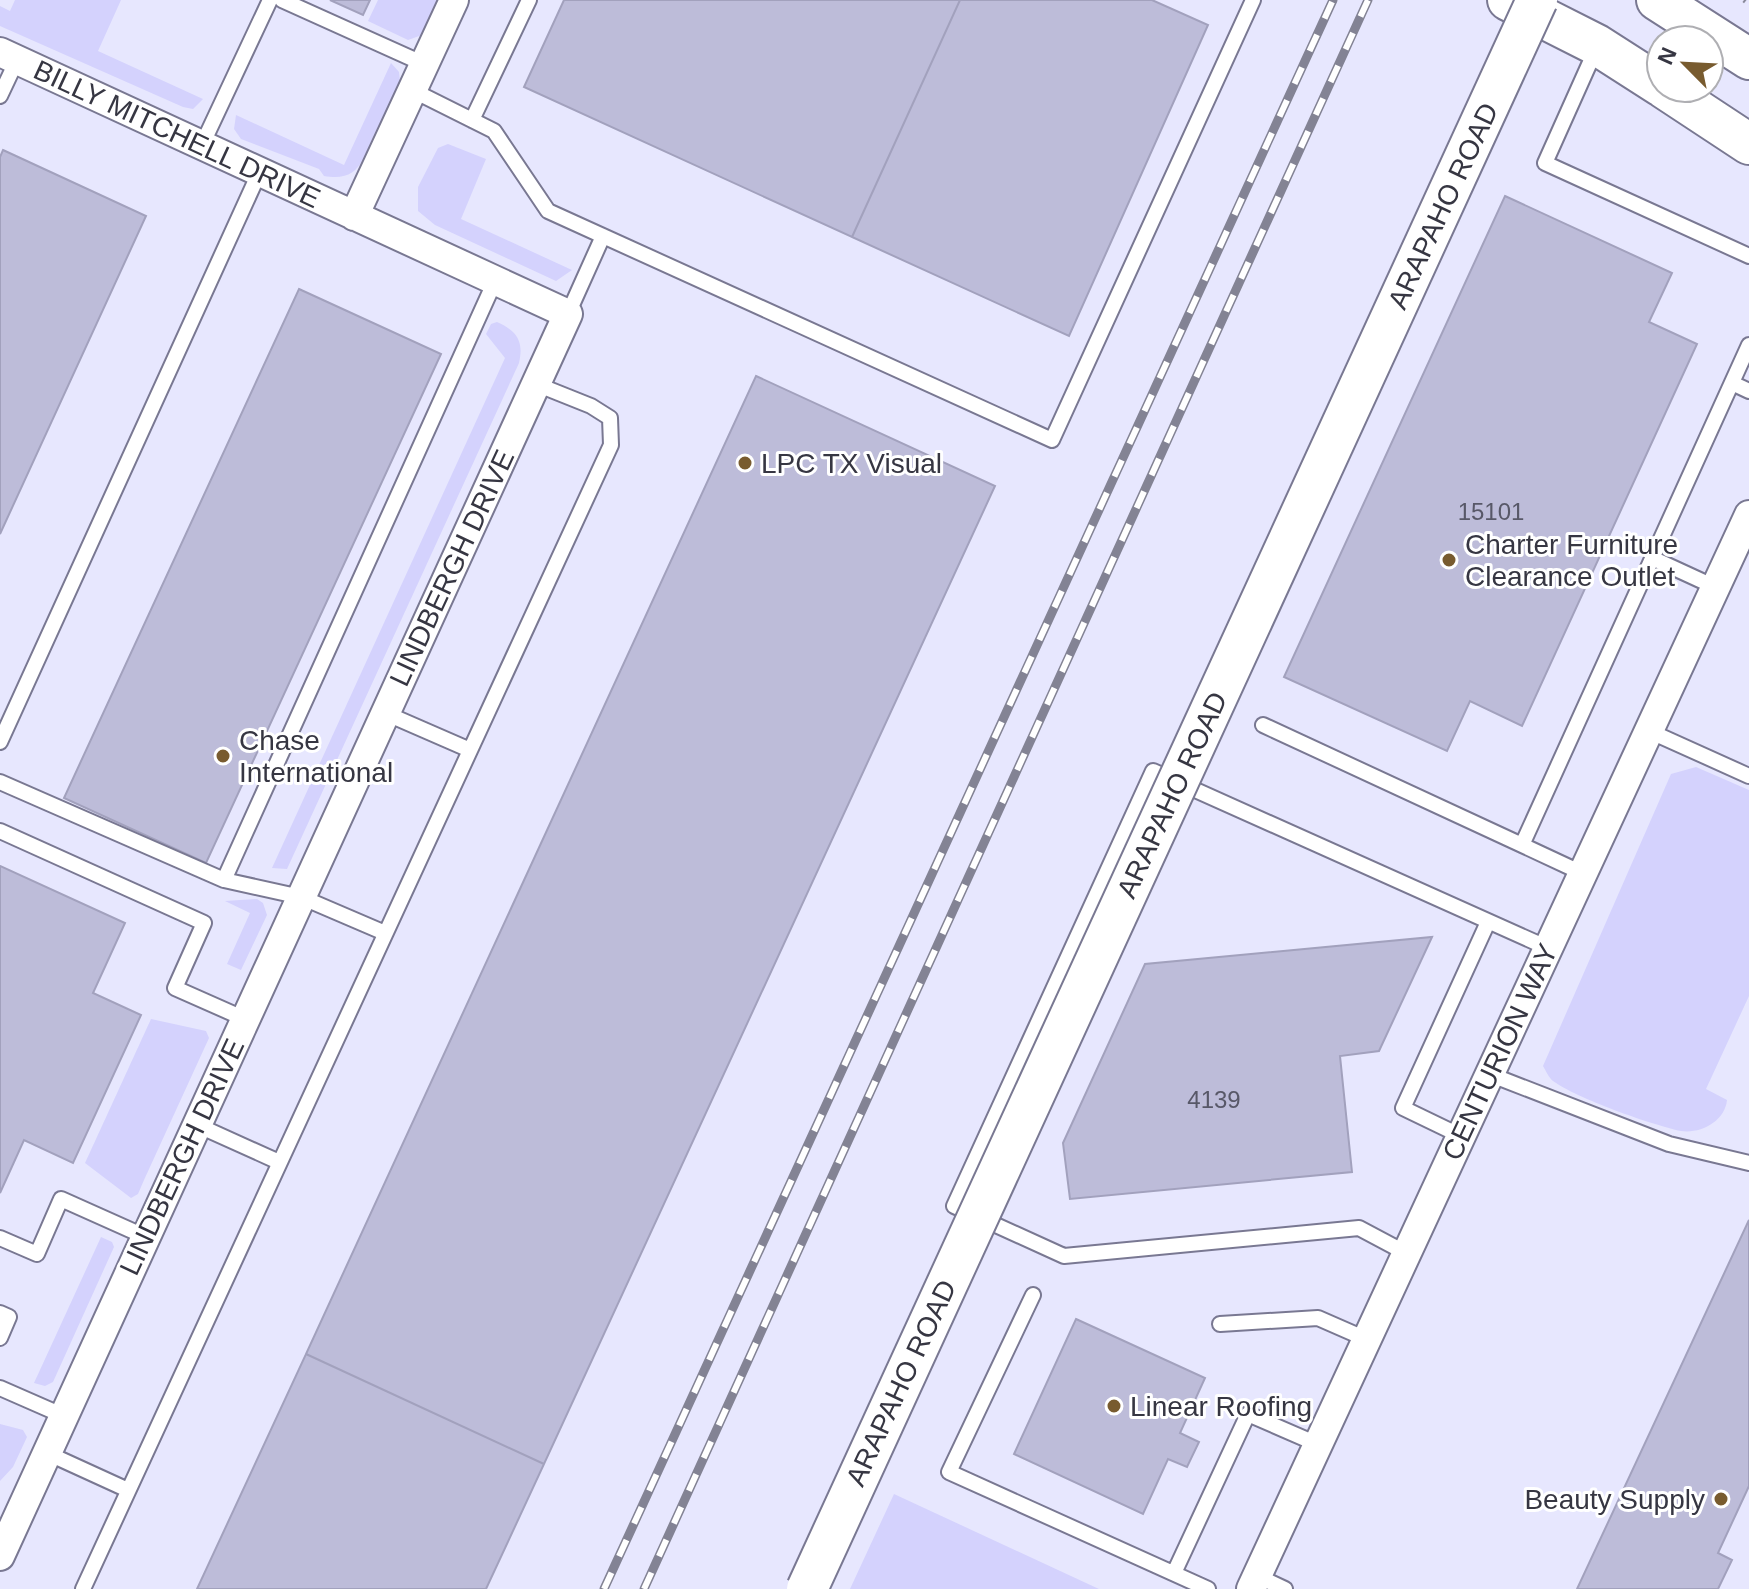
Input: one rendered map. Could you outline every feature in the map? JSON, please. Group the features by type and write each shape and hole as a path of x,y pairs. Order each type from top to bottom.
{"main road":[{"path":"1508,0 1597,45 1645,76"},
{"name":"ARAPAHO ROAD","path":"807,1589 1537,0"},
{"path":"1657,0 1749,59"},
{"path":"1689,104 1749,144"}],"street":[{"path":"454,0 354,216 568,314"},
{"name":"BILLY MITCHELL DRIVE","path":"8,56 354,216"},
{"name":"LINDBERGH DRIVE","path":"0,1556 568,314"},
{"name":"CENTURION WAY","path":"1254,1583 1749,515"}],"lane":[{"path":"202,145 270,0"},
{"path":"282,0 424,64"},
{"path":"472,120 529,0"},
{"path":"412,90 494,131 548,211 1052,440 1253,0"},
{"path":"1597,45 1545,163 1749,256"},
{"path":"0,96 8,56"},
{"path":"0,742 260,171"},
{"path":"568,314 603,236"},
{"path":"224,880 495,281"},
{"path":"1522,845 1749,345"},
{"path":"1732,383 1749,391"},
{"path":"83,1589 611,445 610,418 591,406 536,384"},
{"path":"1652,558 1715,587"},
{"path":"385,713 470,750"},
{"path":"1263,725 1582,873"},
{"path":"1649,731 1749,776"},
{"path":"1406,1253 1359,1228 1064,1256 954,1206 1153,771 1548,948"},
{"path":"0,782 224,880 301,897 385,933"},
{"path":"0,831 204,923 175,988 245,1019"},
{"path":"1461,1136 1403,1108 1488,922"},
{"path":"1489,1074 1669,1144 1749,1163"},
{"path":"197,1125 279,1162"},
{"path":"0,1238 37,1254 61,1199 146,1237"},
{"path":"1033,1295 949,1472 1208,1589"},
{"path":"0,1313 9,1317 0,1338"},
{"path":"1220,1324 1318,1318 1366,1339"},
{"path":"0,1388 64,1416"},
{"path":"1174,1573 1248,1414 1317,1444"},
{"path":"47,1453 128,1490"},
{"path":"1254,1583 1285,1589"}],"path":[{"path":"1744,0 1749,4"}],"shaded area":[{"path":"15,0 121,0 98,51 203,99 193,109 183,107 0,26 0,6 10,11"},
{"path":"378,0 438,0 422,35 408,40 368,21"},
{"path":"391,63 399,72 400,81 360,164 347,175 324,176 319,169 241,139 234,129 236,115 344,165"},
{"path":"448,144 486,159 461,219 572,270 556,281 435,225 418,211 418,187 438,148"},
{"path":"497,322 510,329 520,343 519,363 287,869 272,868 505,358 486,334 491,324"},
{"path":"1696,767 1749,790 1749,996 1706,1089 1727,1100 1722,1114 1704,1128 1681,1131 1615,1110 1564,1088 1553,1081 1543,1066 1671,774"},
{"path":"257,899 263,903 267,915 241,970 227,964 250,913 225,901"},
{"path":"151,1019 206,1031 209,1038 138,1194 131,1198 85,1163"},
{"path":"101,1237 112,1242 114,1247 53,1382 45,1386 34,1383"},
{"path":"0,1424 23,1430 27,1437 13,1467 0,1481"},
{"path":"894,1494 1099,1589 850,1589"}],"building":[{"path":"330,0 370,0 363,15"},
{"path":"564,0 960,0 852,237 524,87"},
{"path":"960,0 1152,0 1208,25 1069,336 852,237"},
{"path":"3,150 146,216 0,534 0,157"},
{"path":"1505,196 1672,273 1649,322 1697,344 1522,726 1470,701 1447,751 1284,677"},
{"path":"299,289 441,354 206,863 64,798"},
{"path":"756,376 995,486 544,1464 306,1354"},
{"path":"0,866 125,923 93,993 141,1015 73,1163 24,1140 0,1193"},
{"path":"1432,937 1379,1051 1340,1056 1352,1172 1070,1199 1063,1143 1145,964"},
{"path":"1749,1220 1749,1486 1718,1553 1732,1560 1718,1589 1577,1589"},
{"name":"Linear Roofing","path":"1076,1319 1205,1378 1180,1433 1199,1442 1187,1467 1168,1459 1143,1514 1014,1454"},
{"path":"306,1354 544,1464 486,1589 197,1589"}],"railway":[{"path":"604,1589 1333,0"},
{"path":"644,1589 1368,0"}],"place":[{"name":"LPC TX Visual","path":"745,463"},
{"name":"Charter Furniture Clearance Outlet","path":"1449,560"},
{"name":"Chase International","path":"223,756"},
{"name":"Linear Roofing","path":"1114,1406"},
{"name":"Beauty Supply","path":"1721,1499"}]}
